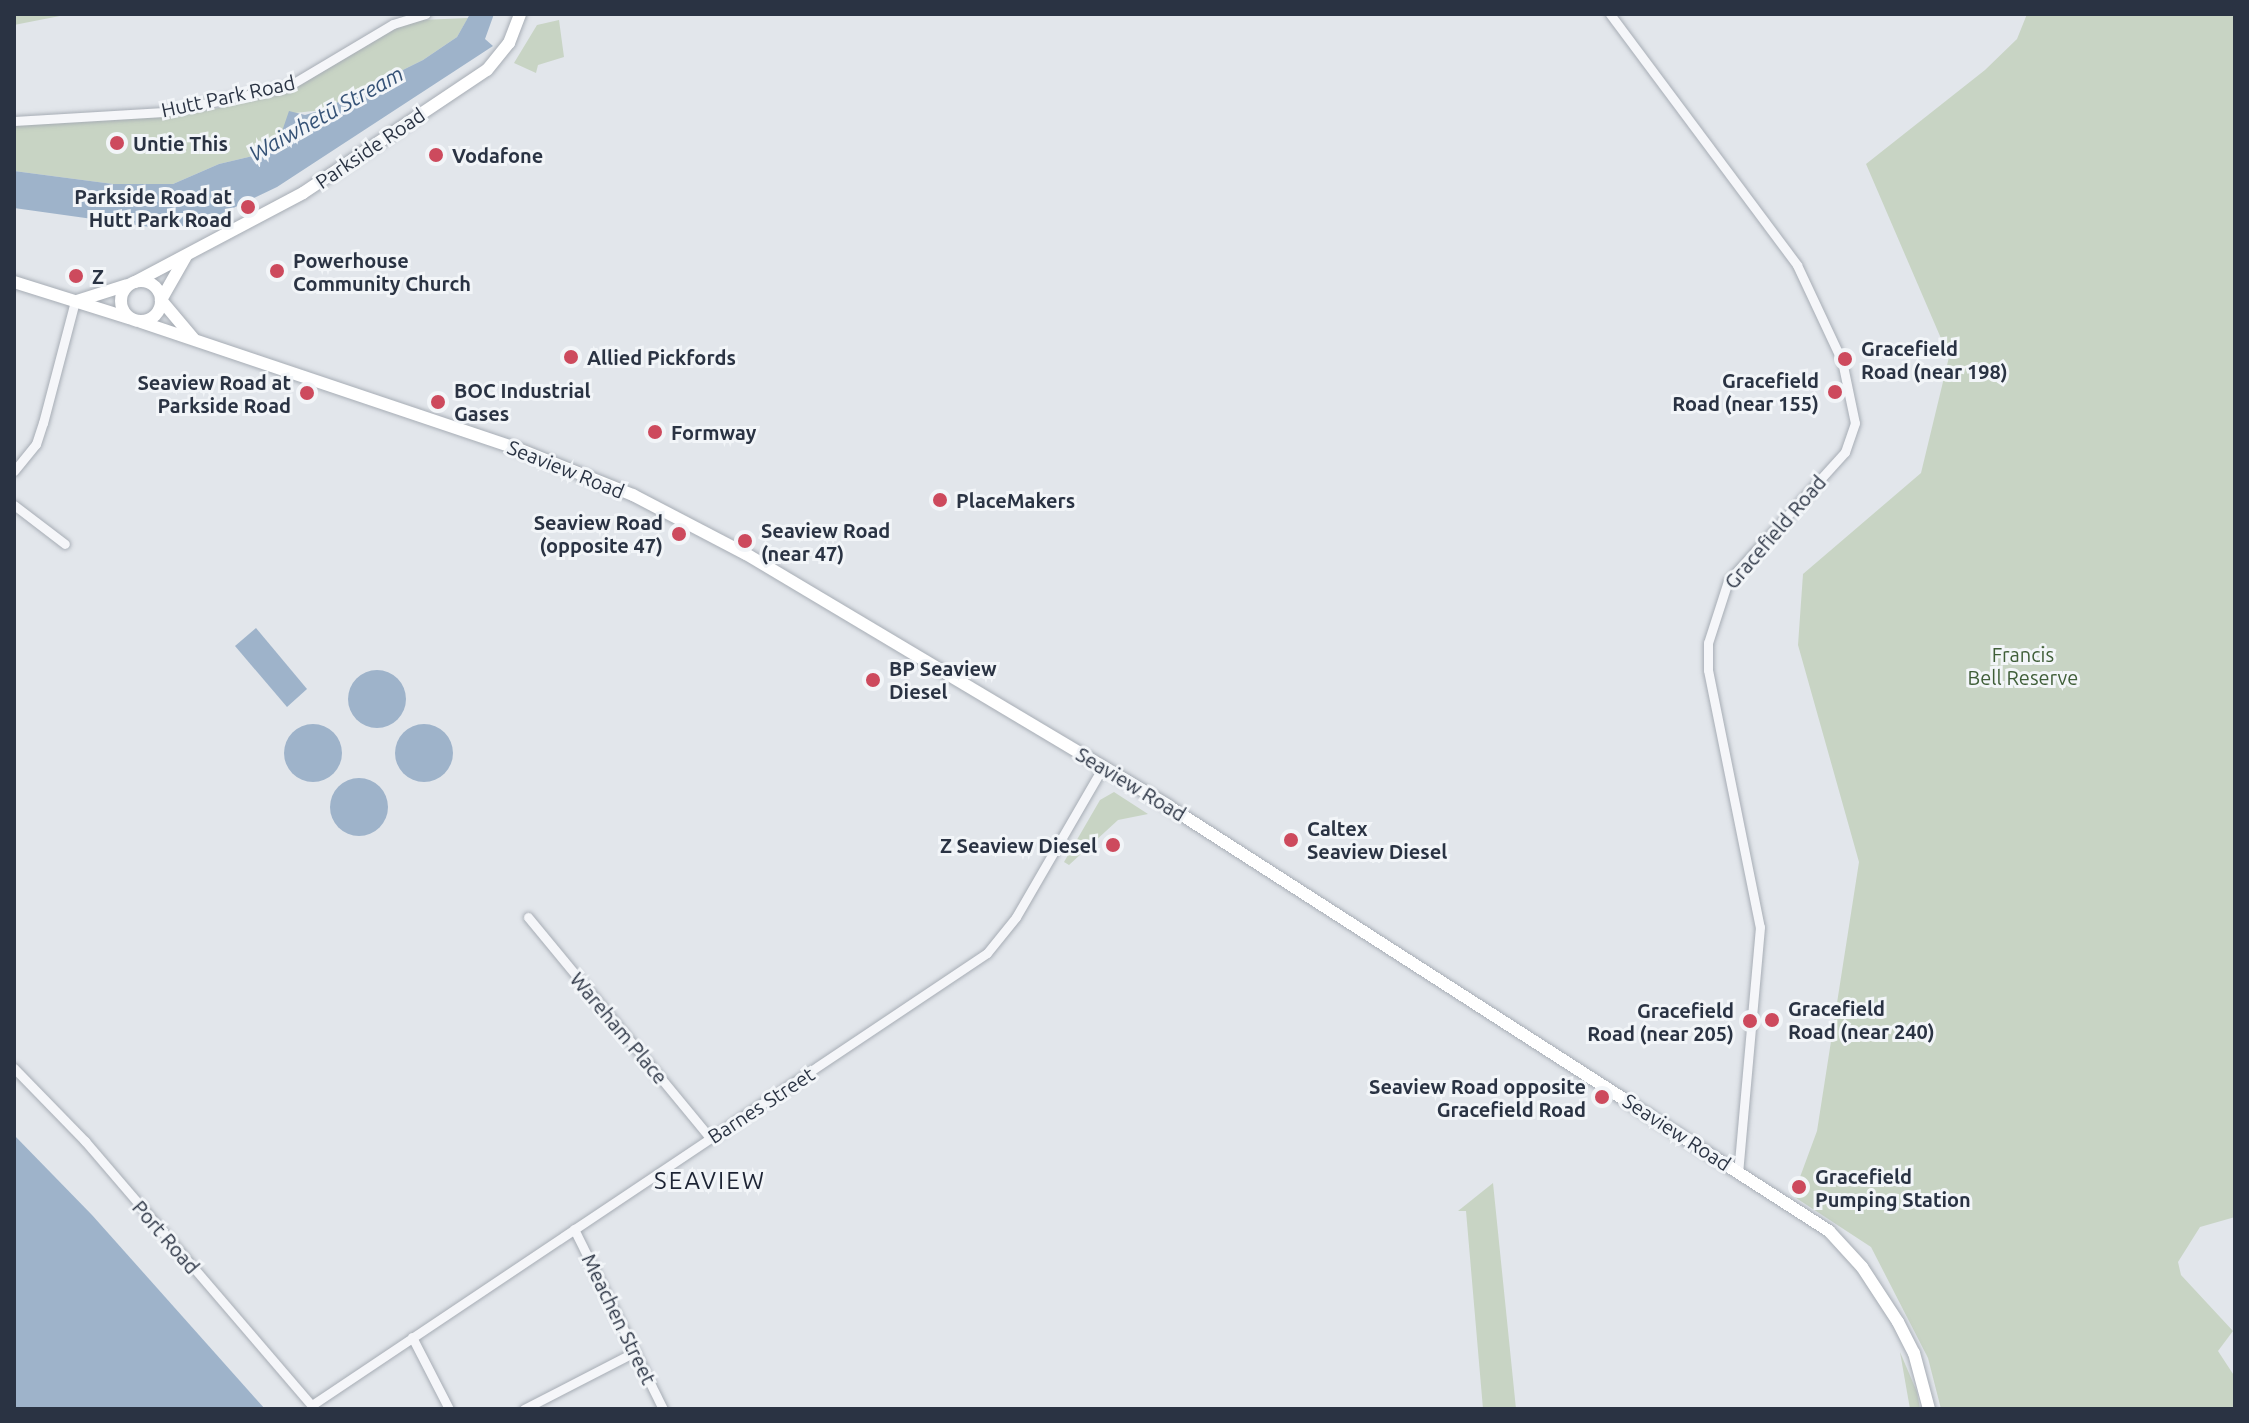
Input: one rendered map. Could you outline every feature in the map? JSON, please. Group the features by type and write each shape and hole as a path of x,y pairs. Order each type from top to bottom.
{"main road":[{"name":"Parkside Road","path":"132,283 190,249 303,193 487,70 509,43 520,14"},
{"path":"132,283 121,304 135,320 155,316 190,249"},
{"name":"Seaview Road","path":"14,282 516,448 633,495 746,554 1103,767 1829,1231 1862,1267 1907,1338 1929,1409"},
{"path":"76,301 132,283 153,285 161,300"},
{"name":"Seaview Road","path":"161,300 173,320 198,343"}],"street":[{"name":"Hutt Park Road","path":"14,121 164,112 287,87 393,24 425,14"},
{"name":"Gracefield Road","path":"1610,14 1797,265 1842,361 1855,423 1845,452 1728,581 1708,643 1708,670 1760,927 1738,1172"},
{"path":"14,471 36,444 76,301"},
{"path":"14,505 65,544"},
{"name":"Barnes Street","path":"313,1407 412,1337 710,1138 777,1098 994,946 1103,767"},
{"name":"Wareham Place","path":"528,917 710,1138"},
{"name":"Port Road","path":"14,1068 85,1141 313,1407"},
{"name":"Meachen Street","path":"574,1229 663,1409"},
{"path":"412,1337 449,1409"},
{"path":"524,1409 635,1352"}],"green space":[{"path":"14,14 70,14 14,25"},
{"name":"Francis Bell Reserve","path":"2027,14 2235,14 2235,1217 2200,1227 2178,1262 2181,1275 2233,1331 2218,1351 2235,1377 2235,1409 1941,1409 1928,1358 1871,1247 1793,1196 1817,1131 1859,862 1798,645 1803,574 1921,473 1949,357 1866,164 1985,70 2017,39"},
{"path":"468,18 457,37 423,60 322,110 295,113 280,137 257,155 219,164 173,184 113,184 14,171 14,124 190,114 285,94 395,29 421,20"},
{"path":"559,20 564,57 538,65 536,73 514,63 537,25"},
{"path":"1114,792 1148,814 1118,820 1069,865 1064,862 1100,800"},
{"path":"1493,1183 1516,1409 1483,1409 1466,1211 1458,1211"},
{"path":"1900,1352 1917,1392 1920,1409 1910,1409"}],"water":[{"name":"Waiwhetū Stream","path":"470,14 494,14 485,39 493,46 277,187 198,225 157,228 14,208 14,171 113,184 173,184 219,164 257,155 280,137 289,111 305,115 322,110 423,60 457,37"},
{"path":"256,628 307,689 287,707 235,646"},
{"path":"377,670 398,678 406,699 398,720 377,728 356,720 348,699 356,678"},
{"path":"313,724 334,732 342,753 334,774 313,782 292,774 284,753 292,732"},
{"path":"424,724 445,732 453,753 445,774 424,782 403,774 395,753 403,732"},
{"path":"359,778 380,786 388,807 380,828 359,836 338,828 330,807 338,786"},
{"path":"14,1135 92,1215 265,1409 14,1409"}],"place":[{"name":"Untie This","path":"117,143"},
{"name":"Vodafone","path":"436,155"},
{"name":"Parkside Road at Hutt Park Road","path":"248,207"},
{"name":"Powerhouse Community Church","path":"277,271"},
{"name":"Z","path":"76,276"},
{"name":"Allied Pickfords","path":"571,357"},
{"name":"Gracefield Road (near 198)","path":"1845,359"},
{"name":"Gracefield Road (near 155)","path":"1835,392"},
{"name":"Seaview Road at Parkside Road","path":"307,393"},
{"name":"BOC Industrial Gases","path":"438,402"},
{"name":"Formway","path":"655,432"},
{"name":"PlaceMakers","path":"940,500"},
{"name":"Seaview Road (opposite 47)","path":"679,534"},
{"name":"Seaview Road (near 47)","path":"745,541"},
{"name":"BP Seaview Diesel","path":"873,680"},
{"name":"Caltex Seaview Diesel","path":"1291,840"},
{"name":"Z Seaview Diesel","path":"1113,845"},
{"name":"Gracefield Road (near 240)","path":"1772,1020"},
{"name":"Gracefield Road (near 205)","path":"1750,1021"},
{"name":"Seaview Road opposite Gracefield Road","path":"1602,1097"},
{"name":"Gracefield Pumping Station","path":"1799,1187"}],"district":[{"name":"SEAVIEW","path":"710,1181"}]}
